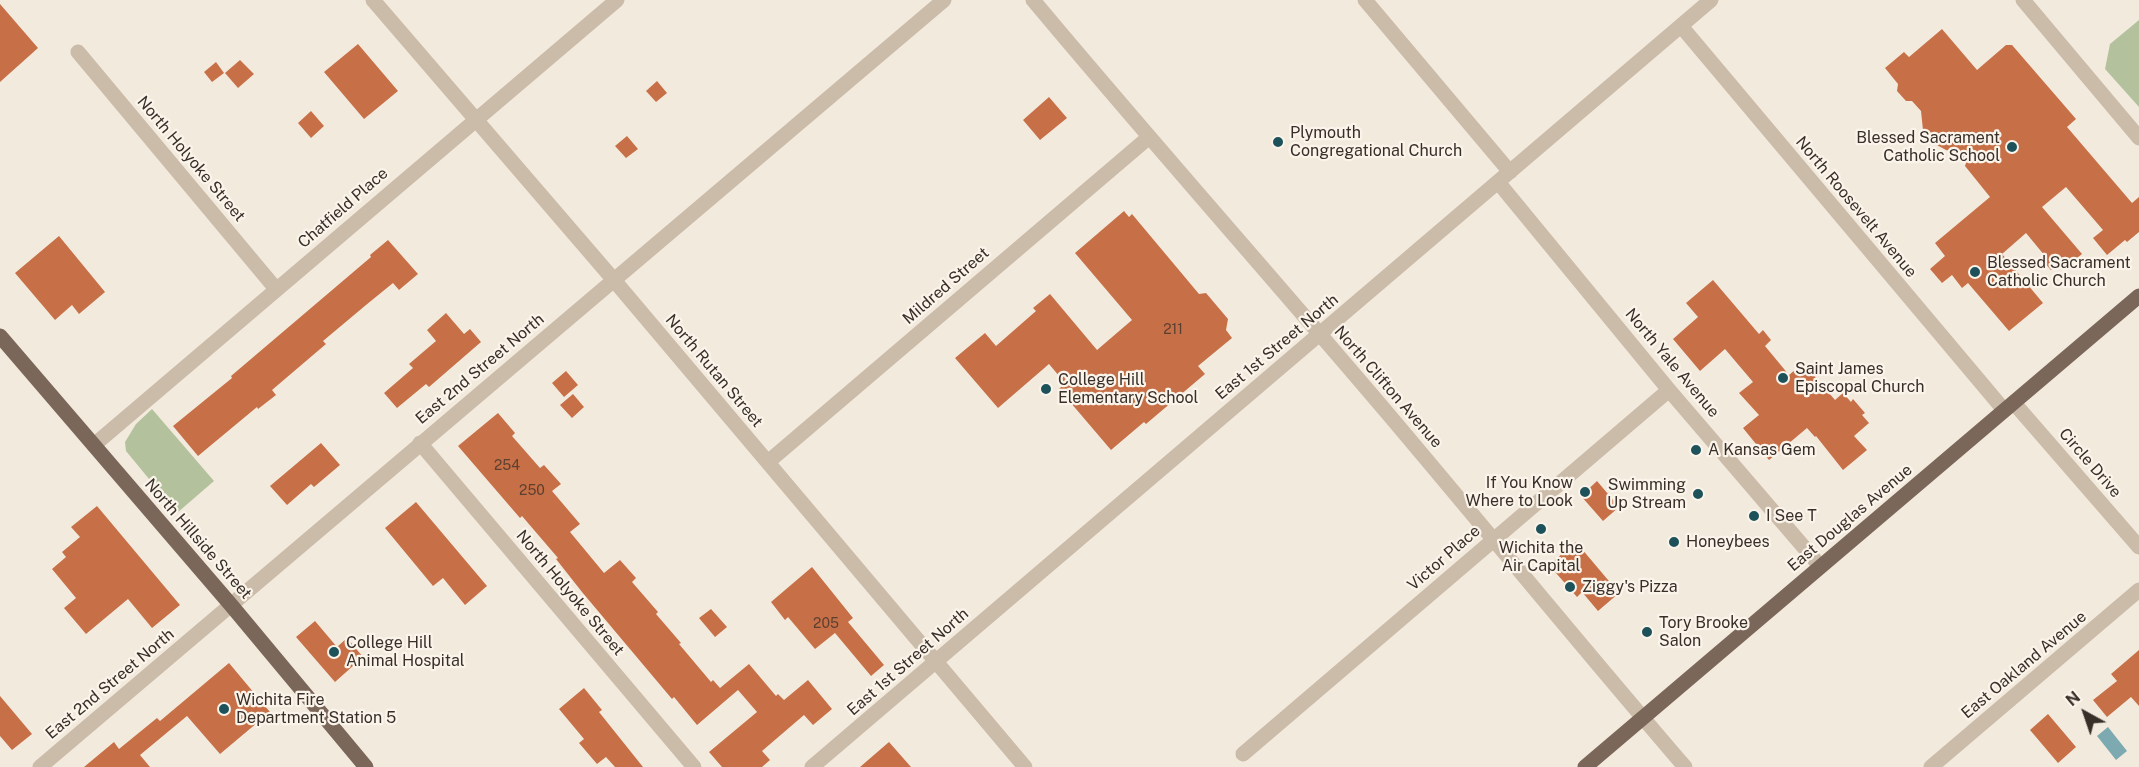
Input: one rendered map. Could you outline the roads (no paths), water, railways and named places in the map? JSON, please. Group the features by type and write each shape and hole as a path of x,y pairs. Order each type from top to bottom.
{"main road":[{"name":"East Douglas Avenue","path":"1585,767 2139,296"},
{"name":"North Hillside Street","path":"0,336 231,605 366,767"}],"street":[{"name":"North Rutan Street","path":"373,0 613,279 1025,767"},
{"name":"Chatfield Place","path":"94,445 617,0"},
{"name":"East 2nd Street North","path":"41,767 944,0"},
{"name":"North Clifton Avenue","path":"1033,0 1685,767"},
{"name":"North Yale Avenue","path":"1365,0 1669,390 1820,566"},
{"path":"2023,0 2139,138"},
{"name":"East 1st Street North","path":"812,767 1681,26 1700,3"},
{"name":"North Roosevelt Avenue","path":"1681,26 2009,406"},
{"name":"North Holyoke Street","path":"78,52 276,289"},
{"name":"Mildred Street","path":"768,462 1148,138"},
{"name":"Victor Place","path":"1243,754 1669,390"},
{"name":"Circle Drive","path":"2009,406 2139,547"},
{"name":"North Holyoke Street","path":"420,443 694,767"},
{"name":"East Oakland Avenue","path":"1932,767 2139,591"}],"water":[{"path":"2108,727 2127,751 2116,760 2097,736"}],"place":[{"name":"Plymouth Congregational Church","path":"1278,142"},
{"name":"Blessed Sacrament Catholic School","path":"2012,147"},
{"name":"Blessed Sacrament Catholic Church","path":"1975,272"},
{"name":"Saint James Episcopal Church","path":"1783,378"},
{"name":"College Hill Elementary School","path":"1046,389"},
{"name":"A Kansas Gem","path":"1696,450"},
{"name":"If You Know Where to Look","path":"1585,492"},
{"name":"Swimming Up Stream","path":"1698,494"},
{"name":"I See T","path":"1754,516"},
{"name":"Wichita the Air Capital","path":"1541,529"},
{"name":"Honeybees","path":"1674,542"},
{"name":"Ziggy's Pizza","path":"1570,587"},
{"name":"Tory Brooke Salon","path":"1647,632"},
{"name":"College Hill Animal Hospital","path":"334,652"},
{"name":"Wichita Fire Department Station 5","path":"224,709"}]}
